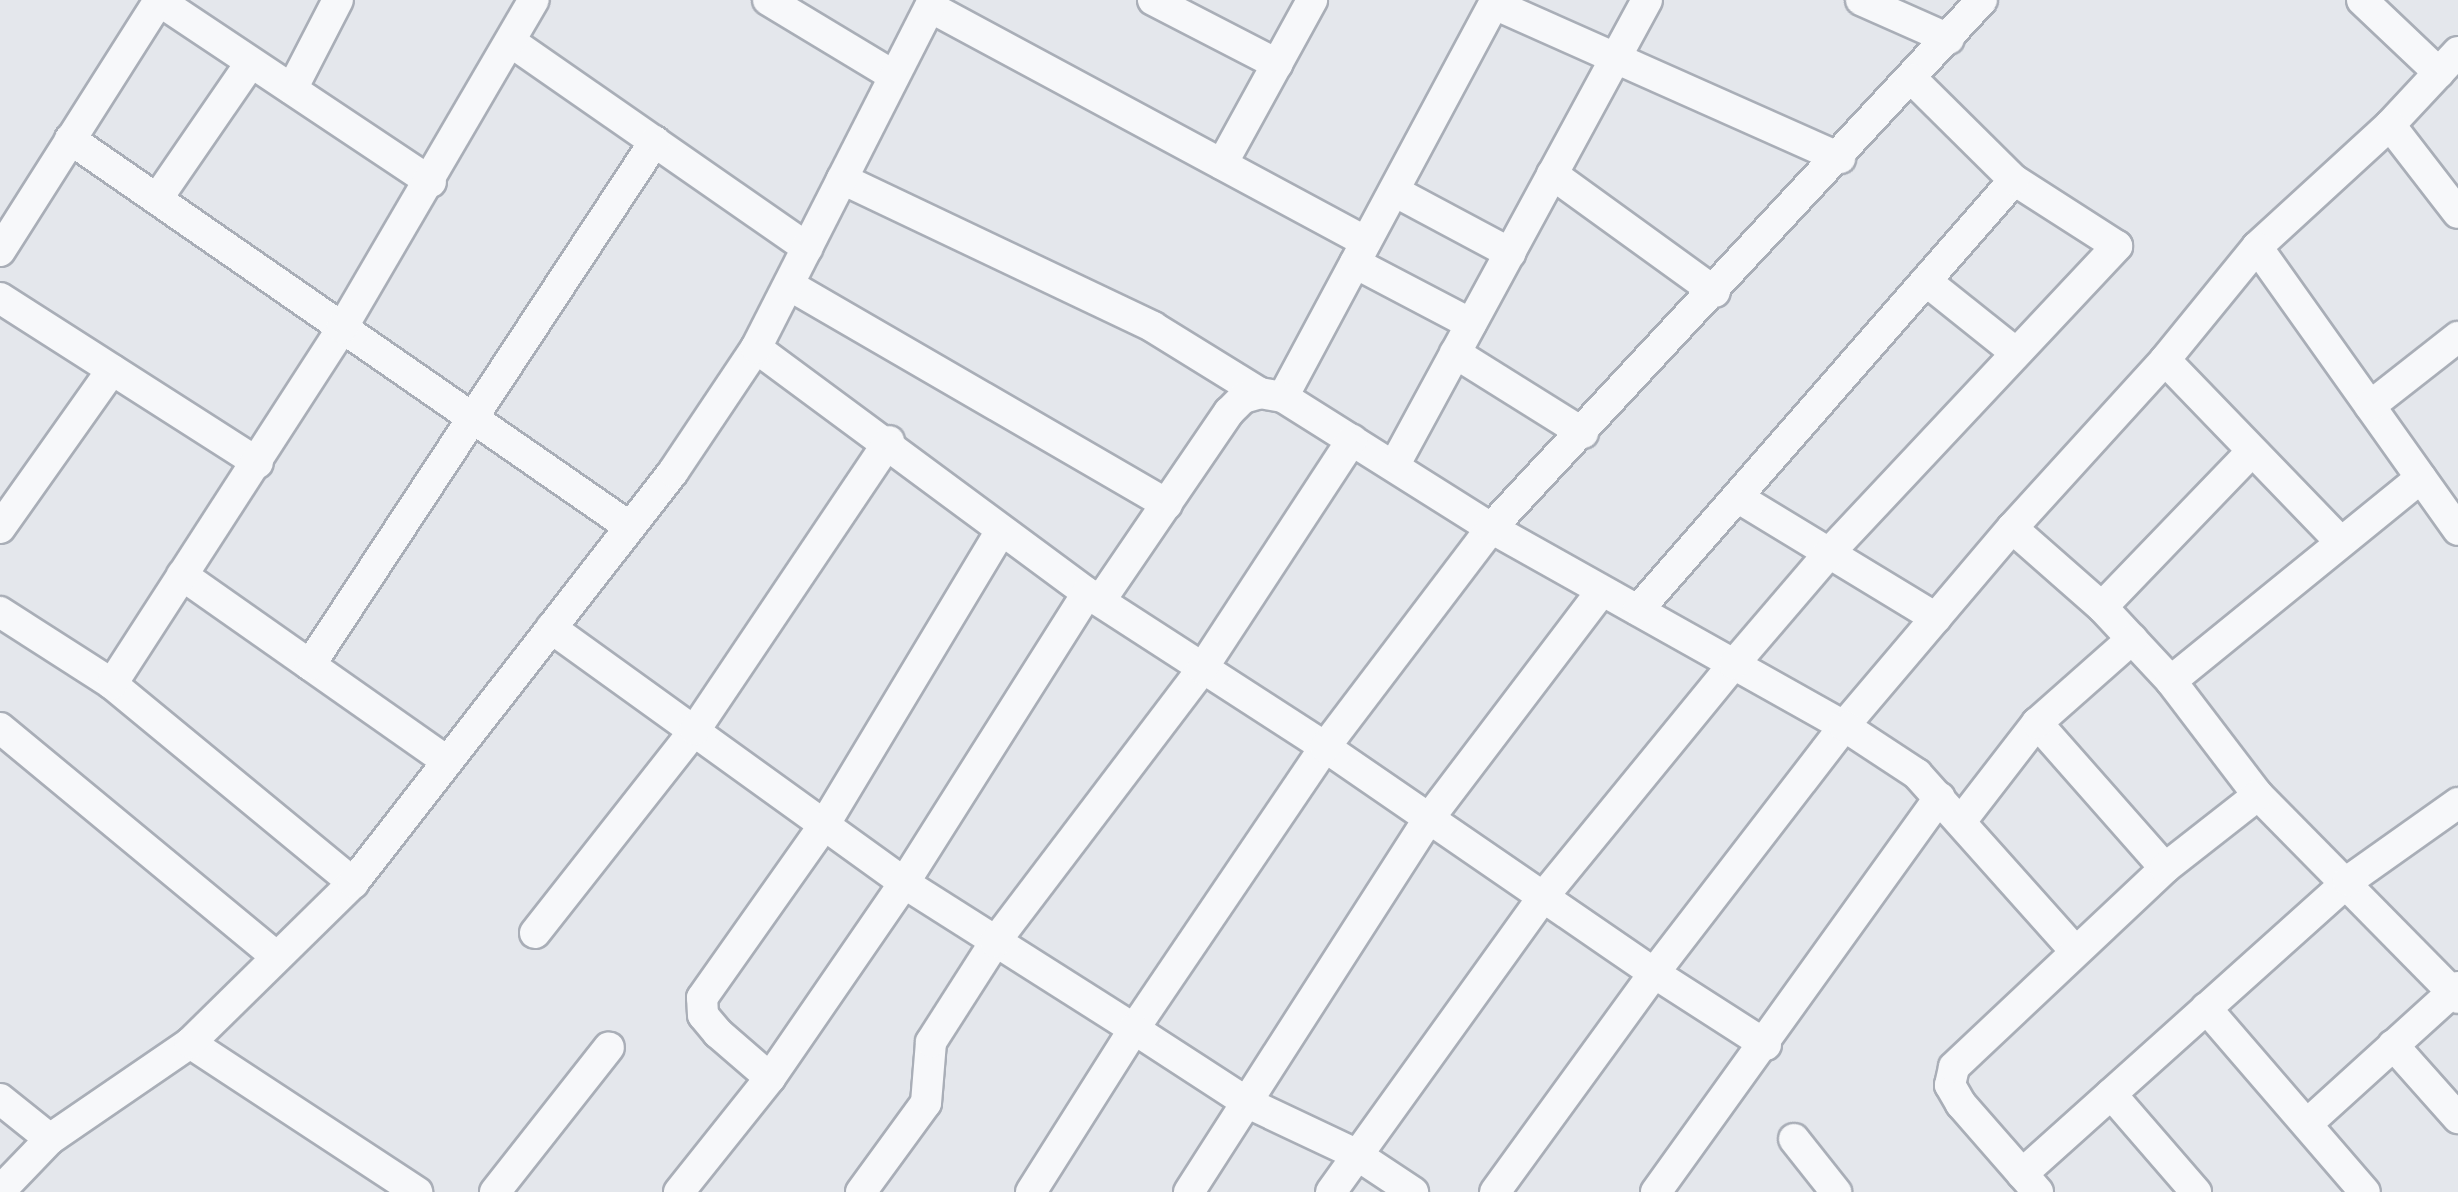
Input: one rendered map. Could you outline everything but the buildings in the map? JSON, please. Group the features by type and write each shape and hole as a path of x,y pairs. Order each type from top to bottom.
{"street":[{"path":"0,251 159,0 249,65 292,89 431,182"},
{"path":"292,89 338,0"},
{"path":"112,684 258,463 342,328 431,182 534,0"},
{"path":"768,0 894,76"},
{"path":"1153,0 1277,64"},
{"path":"1222,164 1312,0"},
{"path":"1394,466 1647,0"},
{"path":"1861,0 1949,39"},
{"path":"1031,1192 1134,1029 1325,747 1491,528 1840,158 1982,0"},
{"path":"1495,1192 1654,973 1844,726 1935,618 2012,528 2165,360 2257,247 2390,126 2449,62 2363,0"},
{"path":"1271,395 1361,253 1495,2 1840,158"},
{"path":"0,1191 50,1139 190,1043 354,883 445,760 630,528 756,348 931,3 1222,164 1471,324"},
{"path":"511,42 807,248"},
{"path":"157,199 249,65"},
{"path":"1331,1192 1354,1153 1543,897 1734,664 1829,553 2014,352 2117,246 2014,180 1912,80"},
{"path":"2390,126 2458,213"},
{"path":"70,139 630,528"},
{"path":"310,665 655,141"},
{"path":"1552,174 1715,292"},
{"path":"842,179 1153,327 1352,440 1491,528 1601,592 1638,610 1844,726 1917,774 1962,820 2075,951"},
{"path":"1638,610 2014,180"},
{"path":"1394,191 1510,253"},
{"path":"2257,247 2458,530"},
{"path":"1926,280 2014,352"},
{"path":"789,285 1167,504"},
{"path":"0,298 258,463"},
{"path":"2370,406 2458,337"},
{"path":"756,348 889,441 1000,531 1094,597 1325,747 1427,821 1766,1045"},
{"path":"1455,353 1583,433"},
{"path":"2165,360 2250,453 2341,542"},
{"path":"0,528 112,370"},
{"path":"679,1192 770,1078 904,883 1094,597 1167,504 1229,412 1243,398 1271,395"},
{"path":"861,1192 926,1103 931,1042 995,942 1202,669 1352,440"},
{"path":"535,933 695,730 889,441"},
{"path":"2102,607 2250,453"},
{"path":"2171,681 2421,478"},
{"path":"1737,497 1935,618"},
{"path":"2012,528 2102,607 2171,681 2258,795 2348,881 2456,992 2393,1045 2307,1124"},
{"path":"770,1078 718,1033 703,1015 702,998 826,822 1000,531"},
{"path":"182,575 445,760"},
{"path":"1189,1192 1427,821 1601,592"},
{"path":"0,612 112,684 354,883"},
{"path":"551,628 826,822 904,883 1248,1103 1354,1153 1413,1192"},
{"path":"1962,820 2037,723 2132,639"},
{"path":"2037,723 2165,868"},
{"path":"0,728 277,957"},
{"path":"2258,795 2165,868 1954,1067 1950,1085 2030,1183 2111,1094 2348,881 2458,803"},
{"path":"1656,1192 1766,1045 1940,797"},
{"path":"2206,1008 2365,1192"},
{"path":"190,1043 417,1192"},
{"path":"2393,1045 2458,1118"},
{"path":"495,1192 609,1047"},
{"path":"2111,1094 2196,1192"},
{"path":"0,1099 50,1139"},
{"path":"1794,1139 1836,1192"}]}
